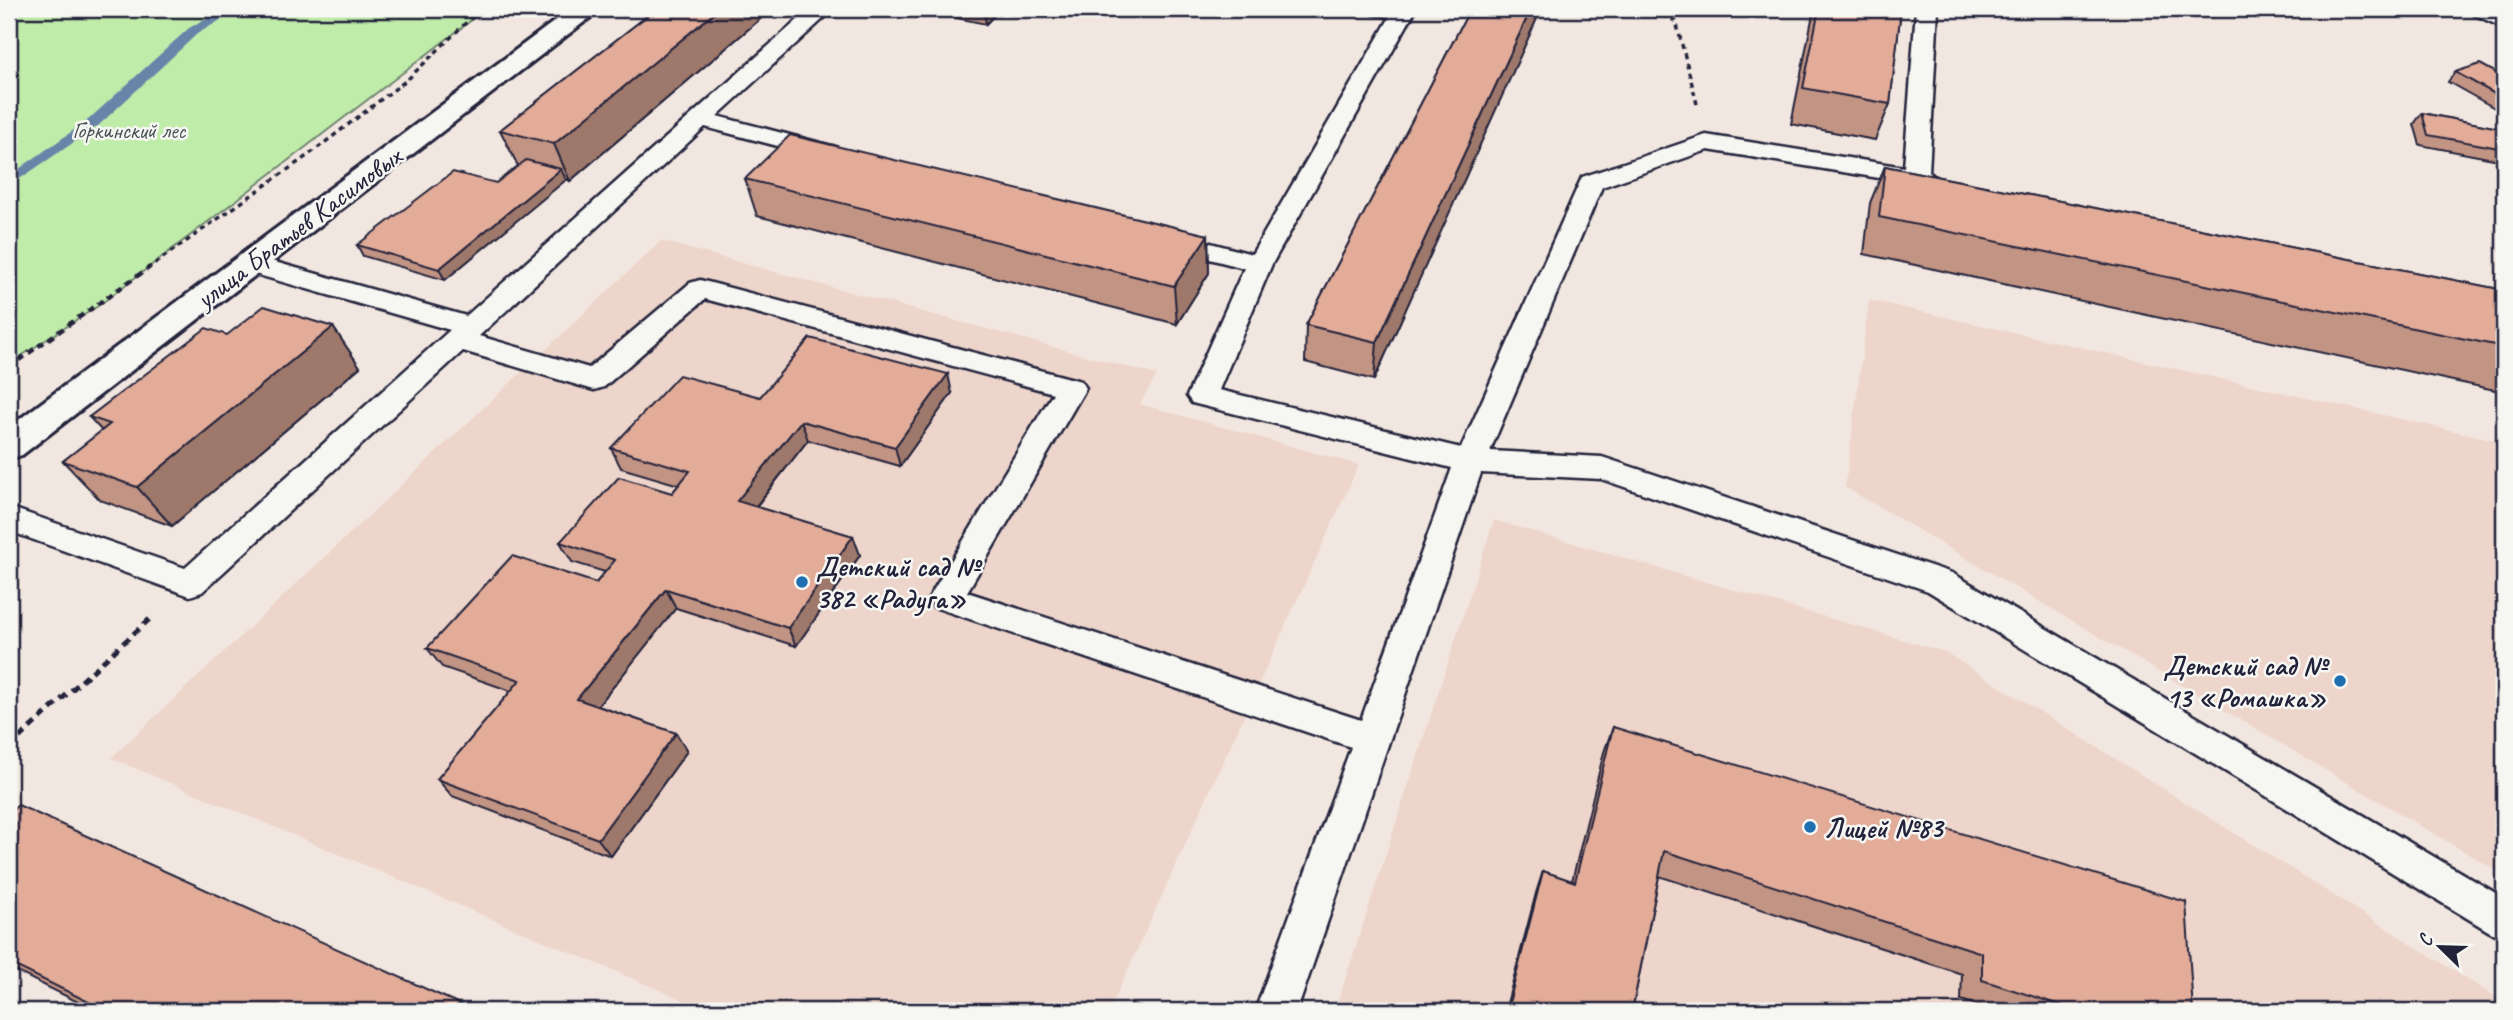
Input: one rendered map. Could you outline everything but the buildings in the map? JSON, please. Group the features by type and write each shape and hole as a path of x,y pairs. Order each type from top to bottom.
{"street":[{"name":"улица Братьев Касимовых","path":"9,446 588,9"}],"lane":[{"path":"9,519 190,583 823,9"},
{"path":"1381,9 1403,13 1259,264 1202,396 1469,461 1602,468 1940,582 2504,919"},
{"path":"1916,177 1927,9"},
{"path":"2481,9 2504,22"},
{"path":"700,119 847,157"},
{"path":"1276,1011 1469,461 1591,182 1706,142 1944,183"},
{"path":"1153,236 1259,264"},
{"path":"250,264 464,333 594,380 699,289 1071,388 946,598 1372,739"}],"path":[{"path":"9,368 307,156 398,87 480,9"},
{"path":"1645,9 1676,20 1706,142"},
{"path":"9,747 190,583"}],"shaded area":[{"name":"Детский сад № 382 «Радуга»","path":"661,241 1157,375 1140,404 1359,465 1109,1011 709,1011 111,758"},
{"name":"Детский сад № 13 «Ромашка»","path":"1869,300 2504,442 2504,875 1845,487"},
{"name":"Лицей №83","path":"1494,520 1945,652 2504,1002 2504,1011 1335,1011"}],"green space":[{"name":"Горкинский лес","path":"9,9 486,9 98,306 9,364"}],"waterway":[{"path":"9,182 93,123 193,31 233,9"}],"place":[{"name":"Детский сад № 382 «Радуга»","path":"802,582"},
{"name":"Детский сад № 13 «Ромашка»","path":"2340,681"},
{"name":"Лицей №83","path":"1810,827"}]}
